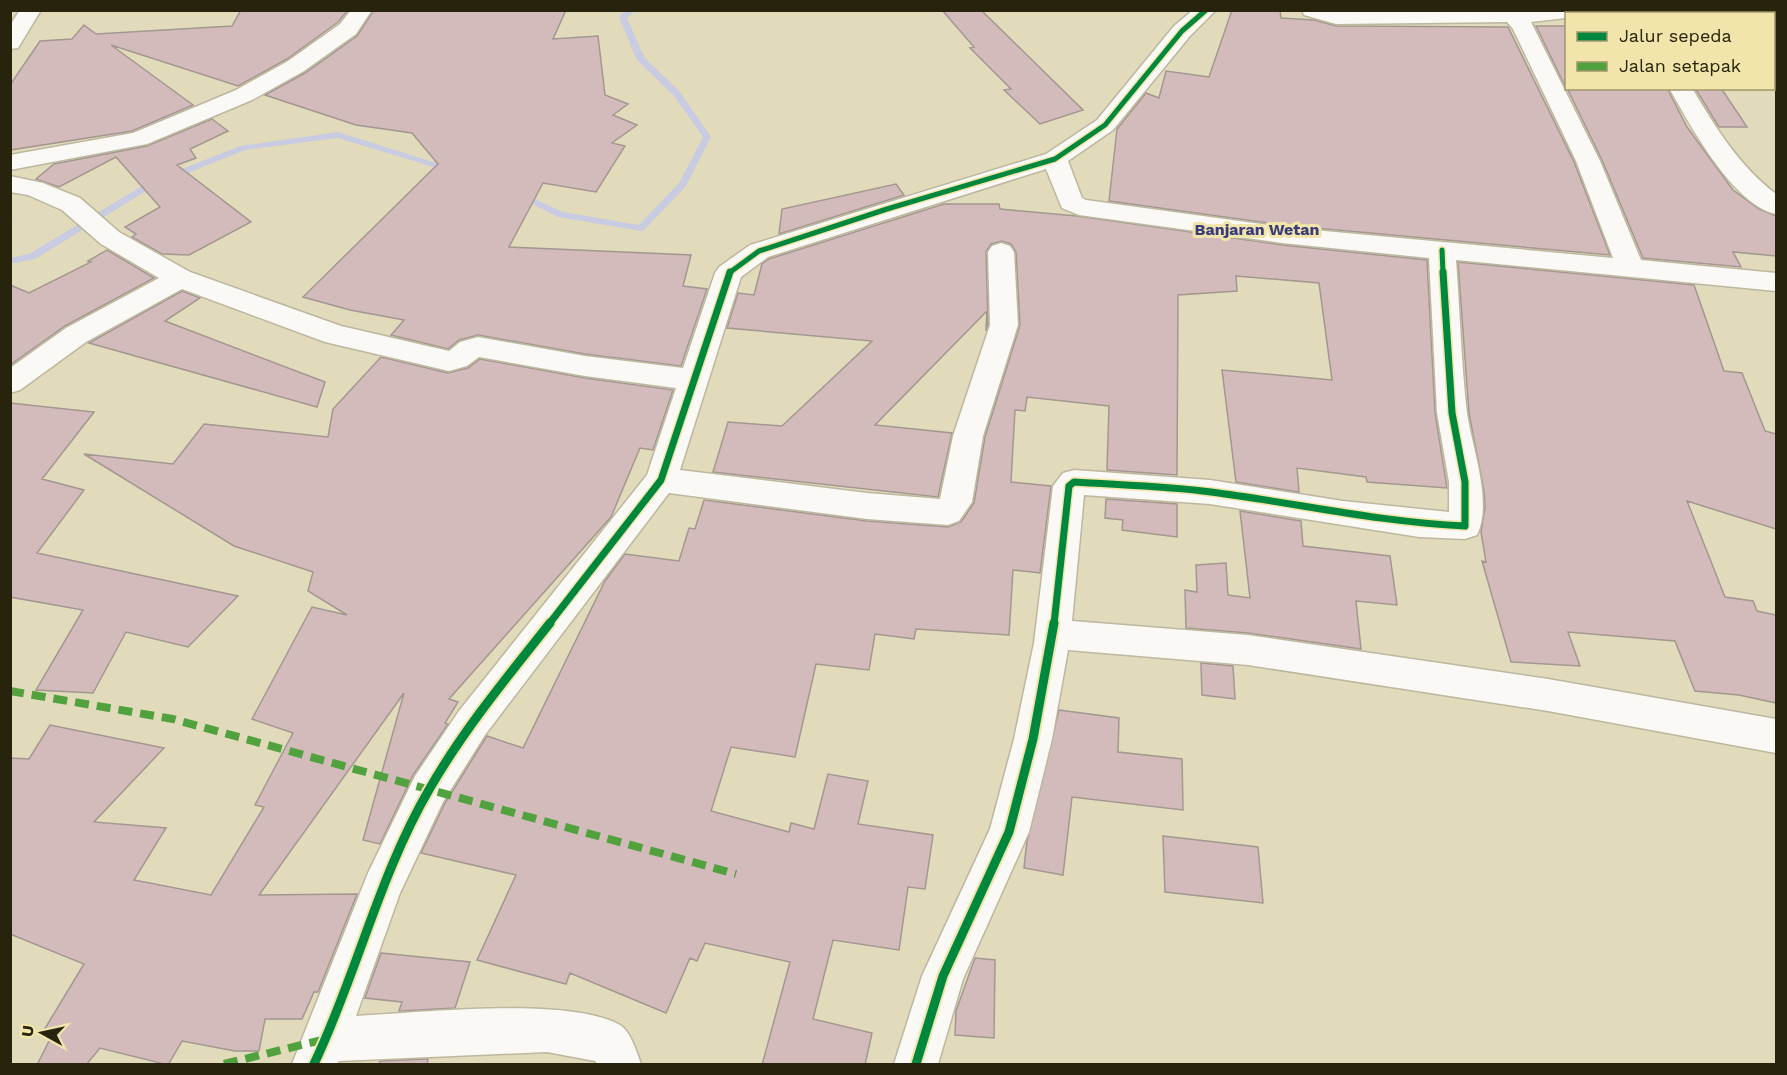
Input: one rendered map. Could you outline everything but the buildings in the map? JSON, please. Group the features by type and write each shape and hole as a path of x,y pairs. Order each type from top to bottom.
{"street":[{"path":"10,43 31,10"},
{"path":"10,164 80,148 138,139 244,95 269,83 305,60 348,29 362,10"},
{"path":"619,1065 611,1046 605,1041 547,1030 320,1052 382,887 429,789 472,723 661,480 729,273 745,259 759,251 887,209 1055,159 1105,125 1182,31 1206,10"},
{"path":"1312,10 1336,18 1515,17 1564,11 1574,12"},
{"path":"1515,17 1523,26 1588,161 1631,268"},
{"path":"1681,90 1709,137 1743,181 1776,206"},
{"path":"1055,159 1071,202 1079,207 1282,235 1776,282"},
{"path":"10,184 34,188 71,204 110,238 180,278 335,335 449,361 459,359 468,350 478,347 585,366 693,380"},
{"path":"916,1065 943,976 1009,832 1033,739 1053,634 1069,486 1074,482 1210,492 1343,514 1419,524 1466,526 1465,482 1452,413 1442,250"},
{"path":"661,480 867,506 948,512 956,502 968,436 1004,325 1001,252"},
{"path":"10,383 76,335 180,278"},
{"path":"1053,634 1248,650 1548,694 1776,736"}],"waterway":[{"path":"519,195 561,215 641,228 683,184 707,137 677,94 640,58 623,17 632,10"},
{"path":"10,261 32,257 150,185 243,148 338,135 453,170"}],"marked path":[{"path":"10,691 173,719 736,874"},
{"path":"224,1064 326,1039"}],"cycle path":[{"path":"314,1064 326,1039 382,887 429,789 472,723 661,480 729,273 759,251 887,209 1055,159 1105,125 1182,31 1206,10"},
{"path":"916,1064 943,976 1009,832 1033,739 1052,643 1069,486 1074,482 1210,492 1343,514 1419,524 1465,526 1465,482 1452,413 1442,250"}],"district":[{"name":"Banjaran Wetan","path":"1257,229"}]}
